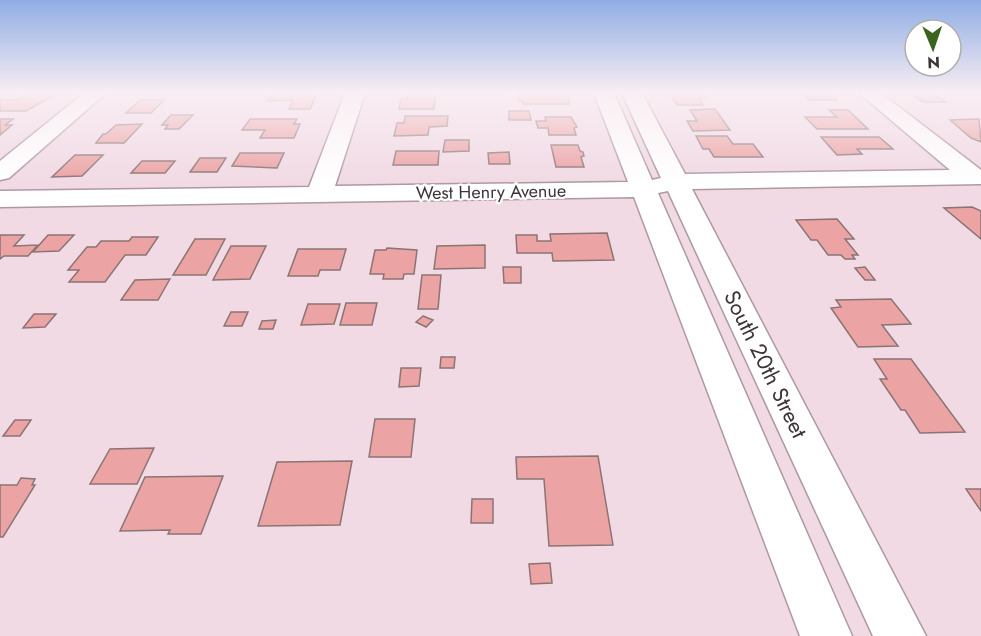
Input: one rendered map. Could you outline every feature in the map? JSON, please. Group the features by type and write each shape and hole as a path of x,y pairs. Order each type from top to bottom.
{"street":[{"path":"0,173 60,123"},
{"path":"319,195 345,123"},
{"name":"South 20th Street","path":"622,123 660,186 900,636"},
{"name":"South 20th Street","path":"641,123 660,186 826,636"},
{"path":"907,123 977,177"},
{"name":"West Henry Avenue","path":"0,199 319,195 977,177"}],"building":[{"path":"0,123 12,125 0,135"},
{"path":"164,123 185,123 179,129 165,129 168,125 162,125"},
{"path":"247,123 300,124 294,138 260,138 265,130 242,130"},
{"path":"397,123 447,123 447,126 429,127 428,135 394,136"},
{"path":"536,123 574,123 577,127 574,128 576,135 549,135 548,128 538,128"},
{"path":"688,123 725,123 730,130 693,131"},
{"path":"811,123 861,123 868,129 817,129"},
{"path":"953,123 979,123 981,142 971,138"},
{"path":"142,124 124,143 96,143 103,134 116,125"},
{"path":"696,136 727,136 733,144 753,144 763,157 714,157 709,149 703,149"},
{"path":"821,137 879,137 893,149 857,149 862,154 837,155"},
{"path":"445,140 469,140 469,151 443,152"},
{"path":"551,145 578,145 580,151 583,152 584,156 581,157 584,167 556,167"},
{"path":"396,151 439,151 438,165 393,165"},
{"path":"509,152 510,164 489,164 488,153"},
{"path":"240,153 284,153 277,168 232,166"},
{"path":"75,155 103,155 82,176 52,177"},
{"path":"200,158 226,158 217,172 190,172"},
{"path":"142,161 175,161 165,173 131,173"},
{"path":"972,207 981,211 981,239 944,208"},
{"path":"837,219 854,239 845,239 858,255 852,255 855,259 845,259 841,255 828,255 817,240 811,240 796,220"},
{"path":"607,233 614,260 553,261 552,253 517,253 516,235 537,235 537,241 551,241 550,234"},
{"path":"0,235 24,235 14,246 38,245 28,256 4,256 0,259"},
{"path":"48,235 74,235 59,251 33,252"},
{"path":"132,237 158,237 146,255 125,255 105,282 69,282 79,270 68,270 87,247 96,247 101,241 129,241"},
{"path":"195,239 225,239 206,275 173,275"},
{"path":"485,245 485,268 434,269 437,246"},
{"path":"231,246 266,246 250,279 213,280"},
{"path":"387,248 417,250 414,274 404,274 403,279 383,279 384,274 370,274 375,250 386,250"},
{"path":"298,249 346,249 340,270 320,270 318,276 288,276"},
{"path":"503,267 521,267 521,283 504,283"},
{"path":"865,267 875,280 865,280 855,268"},
{"path":"422,275 441,275 438,309 418,309"},
{"path":"170,279 158,300 121,300 135,280"},
{"path":"891,299 911,324 882,325 898,346 858,347 831,308 841,307 836,300"},
{"path":"346,303 377,303 372,325 340,325"},
{"path":"308,304 340,304 334,324 301,325"},
{"path":"231,312 248,312 242,326 224,326"},
{"path":"34,314 56,314 45,327 23,328"},
{"path":"423,316 433,320 426,327 416,322"},
{"path":"276,320 273,329 259,329 262,321"},
{"path":"441,357 455,357 454,368 440,368"},
{"path":"874,359 911,359 965,432 920,433 880,379 887,379"},
{"path":"401,368 421,368 419,386 399,387"},
{"path":"375,419 415,419 411,457 369,457"},
{"path":"15,420 31,420 20,436 3,436"},
{"path":"154,448 137,484 90,484 110,449"},
{"path":"598,456 613,545 549,546 544,479 517,479 516,457"},
{"path":"352,461 340,525 258,526 277,462"},
{"path":"223,476 201,534 168,534 170,530 120,531 145,477"},
{"path":"21,478 35,479 32,485 35,485 3,537 0,537 0,485 17,485"},
{"path":"966,489 981,489 981,511"},
{"path":"472,499 493,499 493,523 471,523"},
{"path":"550,563 552,583 531,584 529,564"}]}
